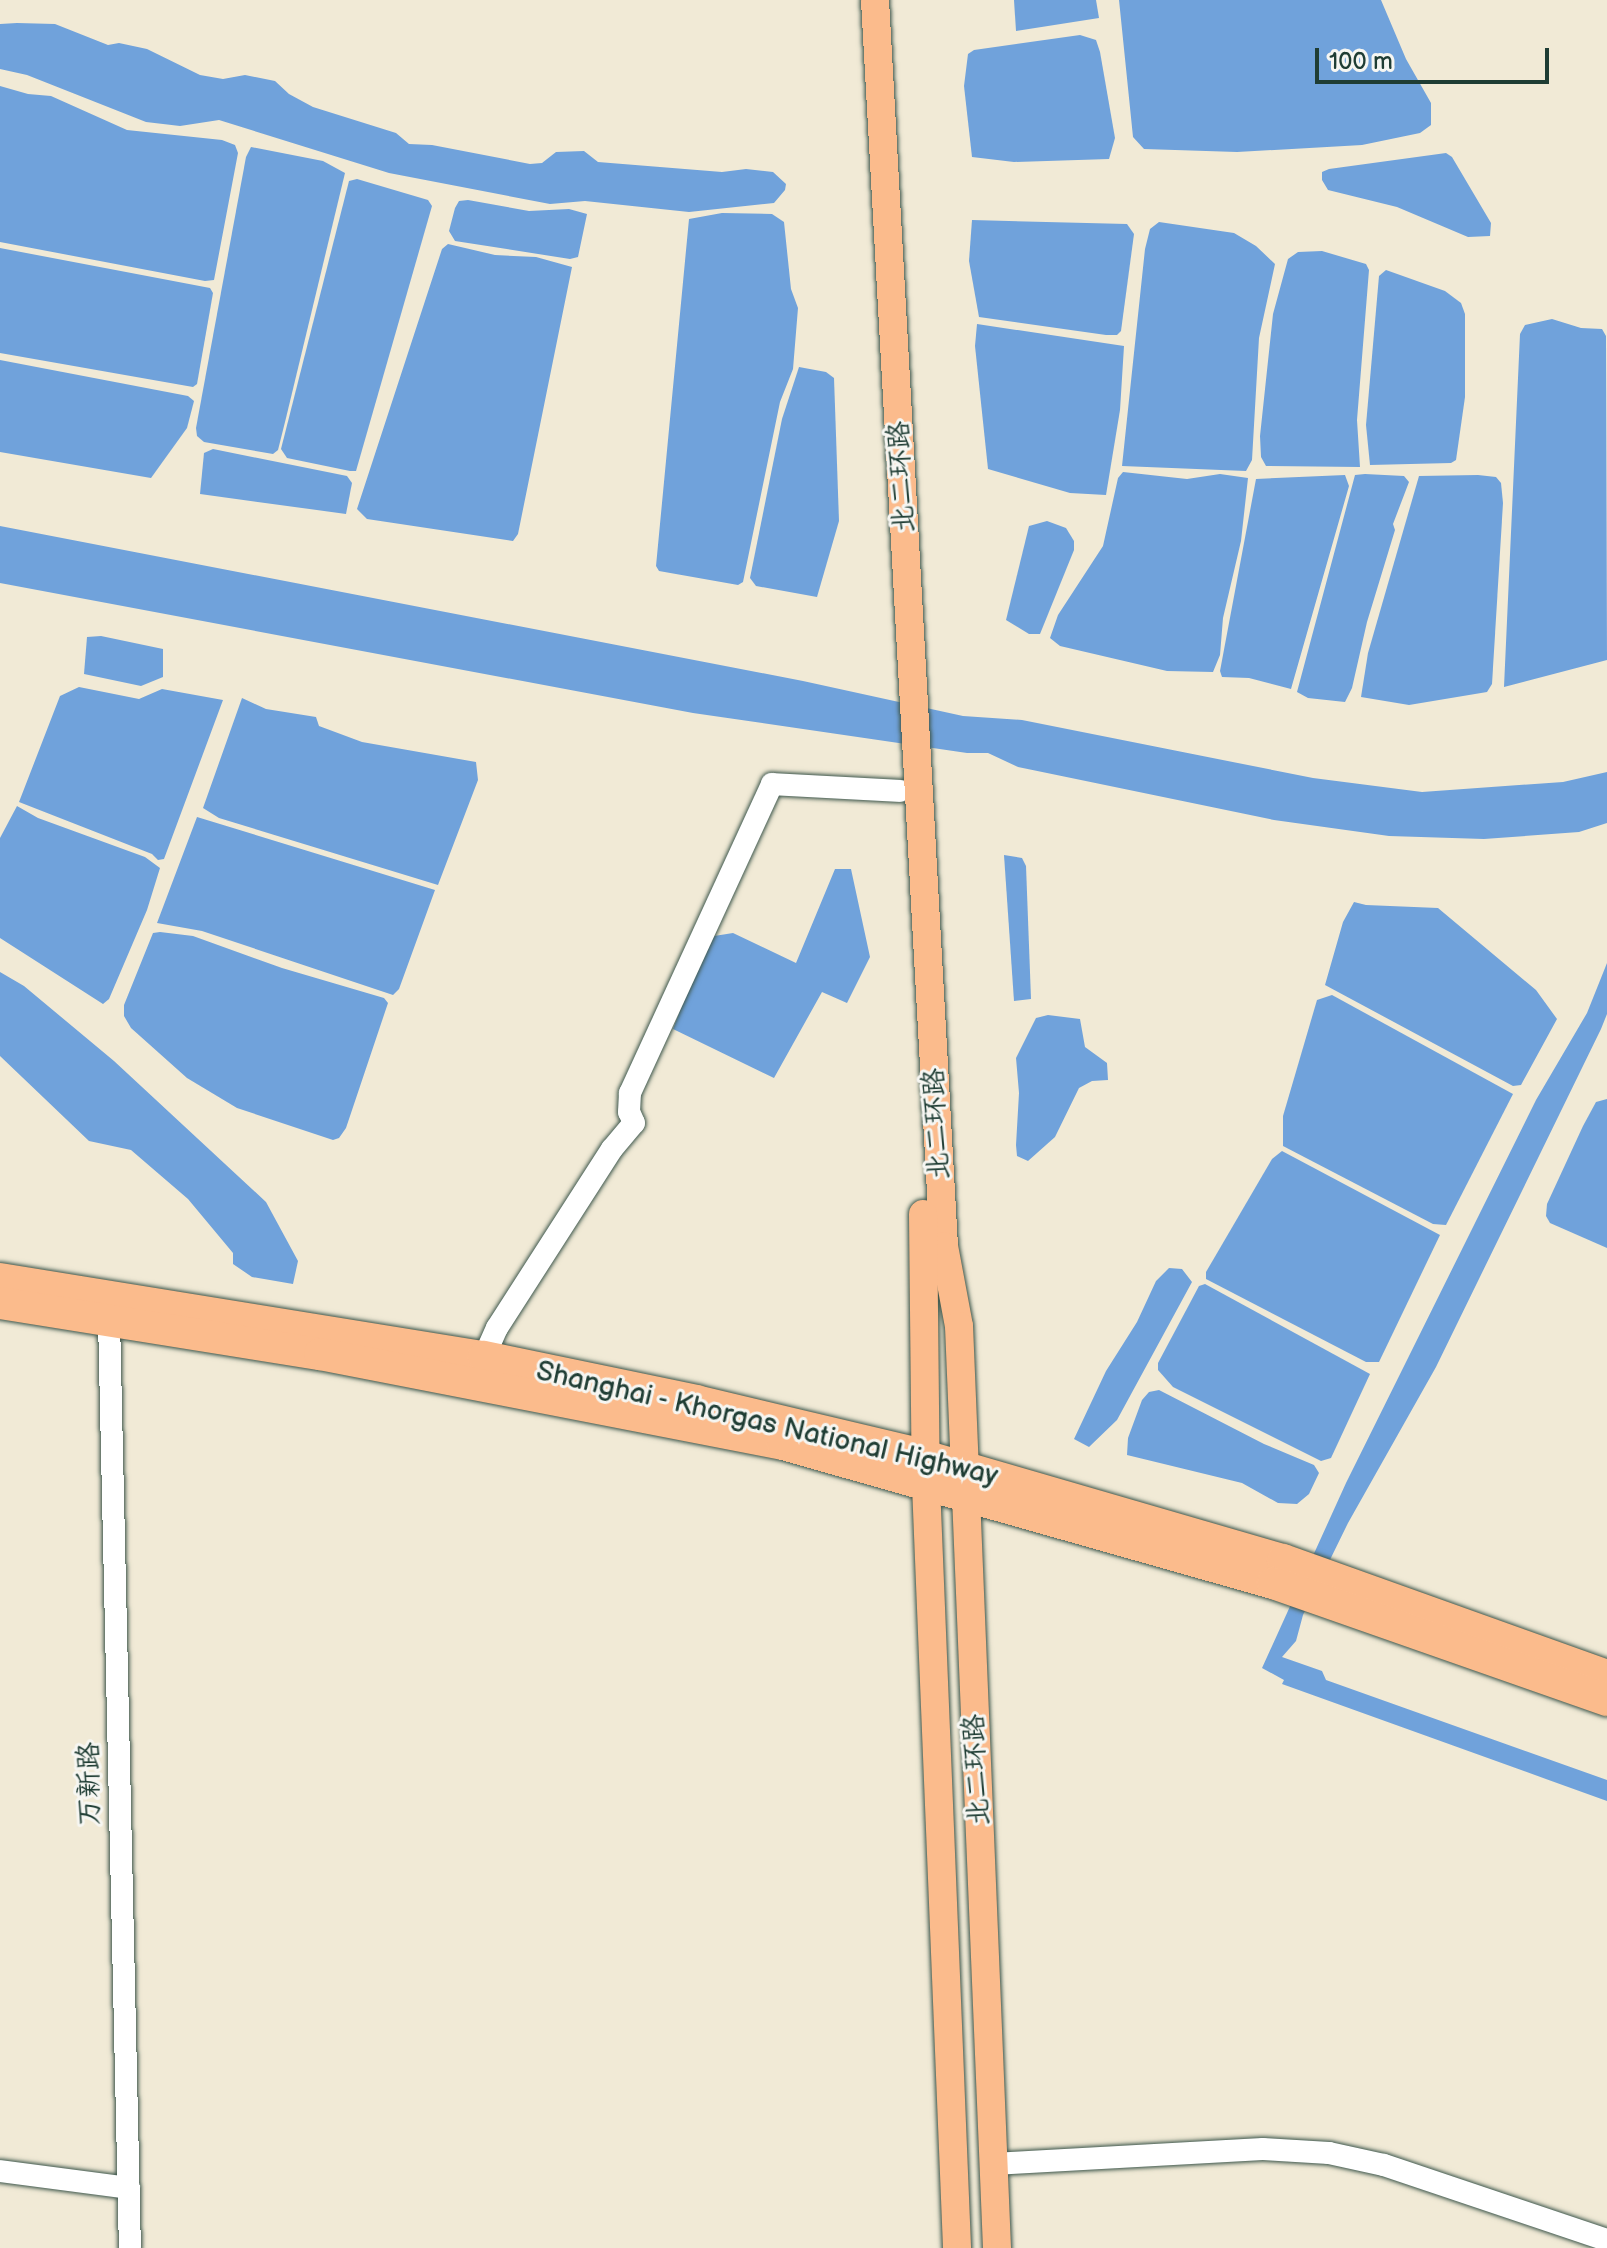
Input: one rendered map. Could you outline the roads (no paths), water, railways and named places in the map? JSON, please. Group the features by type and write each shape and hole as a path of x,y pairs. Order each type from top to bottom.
{"highway":[{"name":"Shanghai - Khorgas National Highway","path":"0,1279 484,1357 696,1401 964,1481 1283,1560 1607,1676"},
{"name":"Shanghai - Khorgas National Highway","path":"0,1303 320,1354 925,1470"},
{"name":"Shanghai - Khorgas National Highway","path":"964,1481 1273,1583 1607,1700"}],"main road":[{"name":"北二环路","path":"858,0 903,671"},
{"name":"北二环路","path":"875,0 925,1247 925,1470 957,2248"},
{"name":"北二环路","path":"906,783 944,1246 959,1326 997,2248"},
{"path":"954,2167 993,2164"}],"street":[{"path":"484,1357 497,1328 612,1149 634,1123 629,1112 635,1080 772,784 906,783"},
{"name":"万新路","path":"109,1319 130,2248"},
{"path":"993,2164 1263,2149 1329,2153 1384,2165 1607,2240"},
{"path":"0,2171 129,2188"}],"water":[{"path":"1014,0 1096,0 1099,18 1016,31"},
{"path":"1119,0 1381,0 1406,59 1431,103 1431,125 1420,133 1362,145 1237,152 1144,149 1133,137"},
{"path":"0,24 55,24 108,45 119,43 147,49 200,75 223,79 245,75 275,81 289,94 313,107 396,133 409,144 432,145 530,164 542,163 556,152 584,151 598,162 722,172 746,169 773,172 786,184 785,190 774,203 689,212 585,201 550,204 389,173 219,120 180,126 146,122 27,75 0,69"},
{"path":"1080,35 1096,40 1100,52 1115,138 1109,159 1014,162 972,157 964,86 968,54 974,50"},
{"path":"0,86 28,94 51,96 127,130 222,140 235,145 238,153 214,280 205,281 0,242"},
{"path":"251,147 323,161 345,173 278,450 273,454 204,442 197,436 196,428 246,157"},
{"path":"1446,153 1452,157 1491,223 1490,236 1468,237 1397,207 1328,190 1322,180 1322,172 1329,169"},
{"path":"357,179 428,200 432,206 356,471 350,471 287,458 281,449 349,181"},
{"path":"459,201 529,211 569,209 587,214 578,257 570,259 455,241 449,231 455,208"},
{"path":"722,213 772,214 784,222 791,289 798,308 793,369 780,402 743,582 738,585 659,571 656,566 689,219"},
{"path":"972,220 1127,224 1134,234 1121,331 1117,335 1106,335 979,317 969,261"},
{"path":"1159,222 1234,233 1256,246 1275,264 1259,338 1252,460 1246,471 1122,466 1145,249 1150,229"},
{"path":"448,244 495,255 536,257 572,267 518,534 513,541 367,519 357,509 442,249"},
{"path":"0,248 210,288 213,293 197,384 193,387 0,353"},
{"path":"1322,251 1366,264 1369,270 1357,420 1360,467 1266,466 1261,457 1260,436 1273,314 1288,259 1298,252"},
{"path":"1386,270 1445,291 1461,303 1465,314 1465,397 1456,460 1451,463 1370,465 1366,425 1379,276"},
{"path":"1552,319 1581,328 1602,329 1606,336 1607,660 1504,687 1520,334 1525,325"},
{"path":"977,324 1124,346 1120,410 1106,495 1070,493 988,469 975,346"},
{"path":"0,360 188,396 194,401 187,428 151,478 0,452"},
{"path":"799,367 826,372 834,378 839,521 817,597 756,586 750,578 782,419"},
{"path":"213,449 347,476 352,483 346,514 200,494 204,453"},
{"path":"1123,472 1187,479 1220,474 1248,478 1241,541 1223,618 1220,655 1213,672 1167,671 1060,646 1050,638 1058,615 1103,546 1118,478"},
{"path":"1345,475 1349,486 1291,689 1249,678 1222,677 1220,671 1256,479"},
{"path":"1355,475 1404,476 1409,482 1393,524 1395,530 1367,622 1352,688 1345,702 1308,698 1297,692"},
{"path":"1419,476 1496,477 1501,483 1503,503 1492,684 1487,692 1409,705 1361,697 1368,653"},
{"path":"1047,521 1066,528 1074,541 1074,550 1040,634 1029,634 1006,620 1029,526"},
{"path":"0,526 803,681 963,716 1022,720 1313,778 1422,792 1563,782 1607,772 1607,823 1579,832 1484,839 1389,836 1274,820 1018,767 988,753 967,753 693,713 0,583"},
{"path":"101,636 163,649 163,677 141,686 84,674 87,637"},
{"path":"79,687 139,699 162,689 223,700 164,859 158,860 152,854 19,802 60,696"},
{"path":"242,698 266,709 316,717 319,726 362,742 476,762 478,780 438,885 219,818 203,808"},
{"path":"17,806 38,818 145,857 160,868 147,910 109,999 103,1004 0,938 0,838"},
{"path":"197,817 435,890 399,989 393,995 202,931 157,923"},
{"path":"1004,855 1022,858 1026,866 1031,999 1014,1001"},
{"path":"835,869 851,869 870,957 847,1003 822,992 774,1078 673,1029 708,937 733,933 796,963"},
{"path":"1354,902 1438,908 1536,990 1557,1019 1521,1085 1513,1086 1325,985 1343,922"},
{"path":"153,933 193,936 282,968 384,998 388,1003 346,1128 339,1138 333,1140 237,1108 187,1078 131,1028 124,1016 124,1005"},
{"path":"1607,963 1607,1014 1601,1029 1436,1367 1348,1523 1303,1615 1296,1641 1282,1657 1322,1671 1326,1680 1607,1780 1607,1801 1282,1684 1284,1680 1262,1668 1346,1483 1536,1100 1587,1013"},
{"path":"0,972 24,986 114,1061 266,1202 298,1261 293,1284 252,1277 233,1264 233,1253 188,1199 131,1150 89,1141 0,1056"},
{"path":"1332,995 1513,1094 1446,1225 1433,1224 1283,1146 1283,1116 1317,1000"},
{"path":"1048,1015 1080,1019 1085,1047 1107,1063 1108,1080 1092,1081 1079,1088 1055,1137 1028,1161 1017,1156 1019,1093 1016,1058 1036,1018"},
{"path":"1607,1099 1607,1248 1550,1223 1546,1216 1547,1204 1583,1126 1596,1102"},
{"path":"1282,1151 1440,1235 1379,1362 1366,1362 1206,1279 1206,1272 1272,1159"},
{"path":"1169,1268 1182,1269 1192,1282 1117,1420 1089,1447 1074,1439 1106,1371 1137,1322 1156,1281"},
{"path":"1205,1284 1370,1374 1331,1458 1321,1461 1173,1387 1158,1370 1158,1363 1199,1286"},
{"path":"1159,1390 1264,1444 1314,1465 1319,1473 1309,1494 1297,1504 1278,1503 1242,1483 1127,1455 1128,1438 1142,1400 1149,1392"}]}
